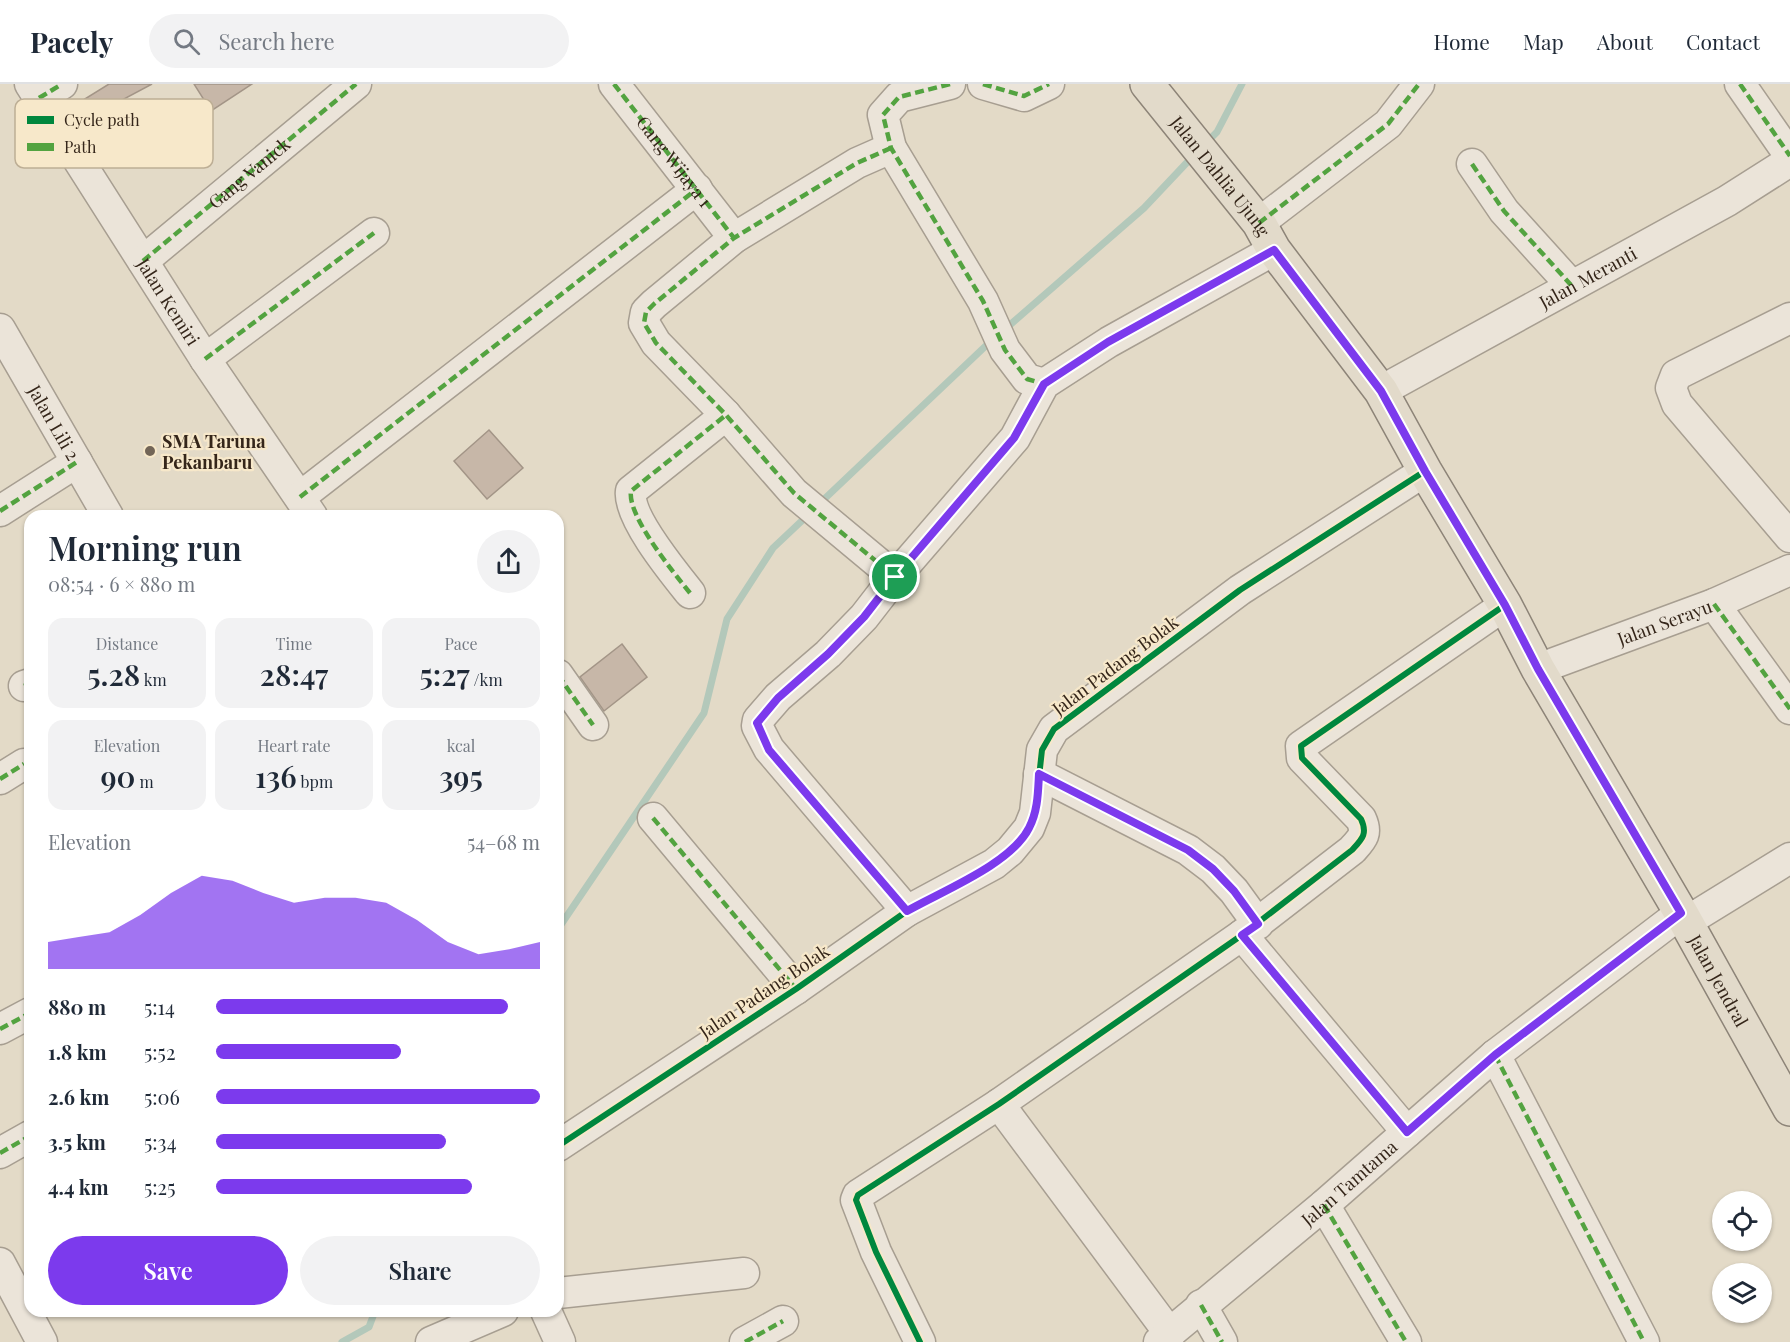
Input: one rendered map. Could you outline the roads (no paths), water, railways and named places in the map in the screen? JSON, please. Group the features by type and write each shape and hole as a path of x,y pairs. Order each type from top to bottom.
{"main road":[{"name":"Jalan Dahlia Ujung","path":"1147,84 1212,162 1381,391 1425,471 1505,605 1538,669"},
{"name":"Jalan Jendral","path":"1538,669 1684,918 1790,1108"}],"street":[{"name":"Gang Vanick","path":"143,261 356,84"},
{"name":"Gang Wijaya 1","path":"614,84 734,238"},
{"path":"950,84 899,97 883,115 891,148 983,301 1005,350 1027,379 1044,384"},
{"path":"983,84 1024,96 1049,84"},
{"path":"907,911 769,750 757,723 778,698 828,654 857,624 1014,438 1044,384 1266,237 1388,124 1419,84"},
{"path":"1740,84 1790,156"},
{"path":"891,148 857,163 734,238 654,304 646,312 644,323 656,343 726,415 794,493 821,518 895,577"},
{"name":"Jalan Meranti","path":"1381,391 1727,201 1790,161"},
{"path":"1472,164 1504,211 1571,285"},
{"name":"Jalan Kemiri","path":"89,168 143,261 205,359 306,507"},
{"path":"306,507 697,189"},
{"path":"205,359 374,233"},
{"path":"1790,318 1676,375 1671,388 1677,404 1790,537"},
{"name":"Jalan Lili 2","path":"0,329 105,510"},
{"path":"690,593 643,526 629,499 631,491 726,415"},
{"path":"0,511 77,462"},
{"name":"Jalan Padang Bolak","path":"564,1142 796,988 907,911 994,864 1010,851 1029,828 1035,813 1042,750 1054,729 1240,590 1425,471"},
{"name":"Jalan Serayu","path":"1538,669 1714,604 1790,570"},
{"path":"1714,604 1789,706"},
{"path":"920,1342 876,1252 856,1196 999,1104 1250,929 1352,850 1364,836 1366,828 1361,819 1302,758 1301,746 1505,605"},
{"path":"564,684 593,725"},
{"path":"1039,774 1188,850 1213,869 1234,891 1250,929 1407,1132"},
{"path":"653,818 796,988"},
{"name":"Jalan Tamtama","path":"1164,1338 1324,1205 1495,1055 1684,918 1790,858"},
{"path":"0,1029 24,1016"},
{"path":"1495,1055 1644,1342"},
{"path":"999,1104 1164,1338"},
{"path":"0,1153 24,1139"},
{"path":"1324,1205 1406,1342"},
{"path":"0,1263 24,1308"},
{"path":"564,1292 744,1273"},
{"path":"1201,1305 1222,1342"},
{"path":"29,1317 42,1342"},
{"path":"431,1342 489,1317"},
{"path":"549,1317 560,1342"},
{"path":"745,1342 783,1321"}],"waterway":[{"path":"1206,143 1217,132 1242,84"},
{"path":"1004,330 1144,208 1194,155"},
{"path":"818,505 993,339"},
{"path":"564,920 704,713 727,619 773,548 808,515"},
{"path":"342,1342 369,1327 373,1317"}],"place":[{"name":"SMA Taruna Pekanbaru","path":"150,451"}]}
